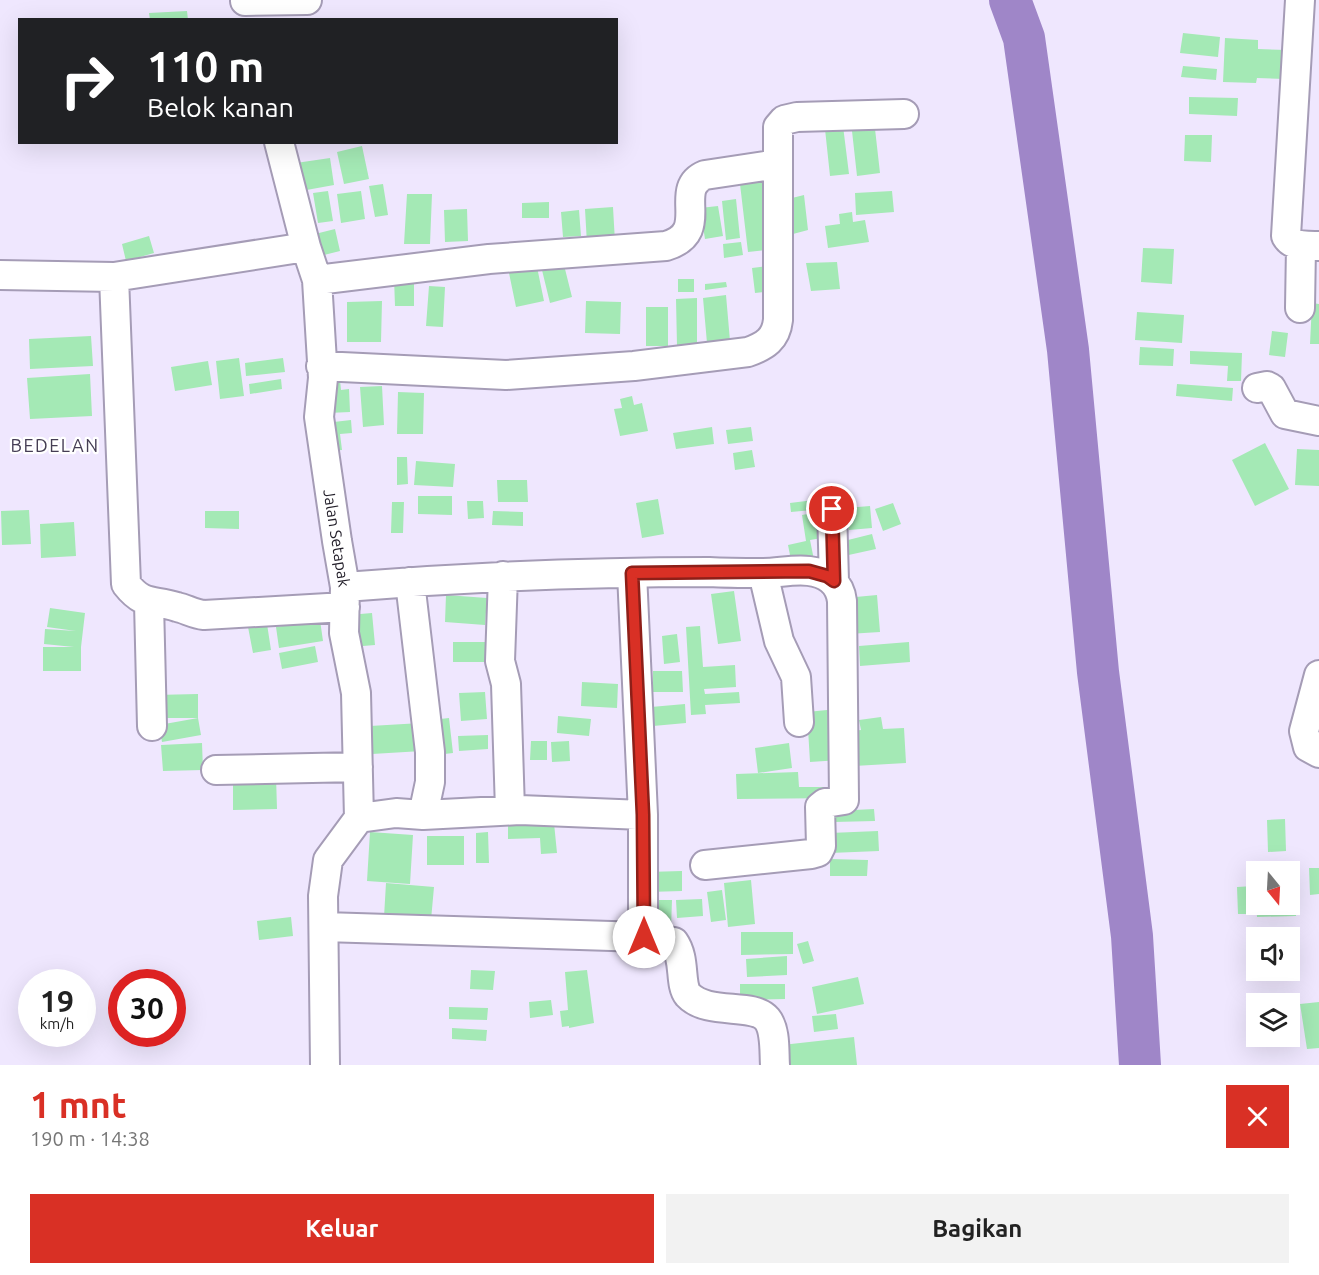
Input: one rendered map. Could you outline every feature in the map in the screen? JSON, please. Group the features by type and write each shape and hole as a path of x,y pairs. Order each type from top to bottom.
{"street":[{"path":"246,7 307,0"},
{"path":"1300,0 1286,236 1290,241 1310,246 1300,308"},
{"path":"321,366 506,375 634,366 748,352 764,346 774,334 778,320 778,127 784,120 797,117 904,114"},
{"name":"Jalan Setapak","path":"280,144 306,247 317,280 323,378 319,417 345,597 344,633 356,693 359,818"},
{"path":"317,280 489,259 666,246 685,237 689,226 692,185 696,178 778,164"},
{"path":"0,275 114,277 306,247"},
{"path":"114,277 126,584 135,595 149,603 178,607 194,614 204,615 345,597 410,582 503,576 809,571 827,576 834,581 841,592 842,601 844,800 825,803 820,807 821,846 818,852 705,865"},
{"path":"1257,388 1267,386 1271,388 1285,414 1319,421"},
{"path":"832,509 834,581"},
{"path":"632,573 643,815 644,937"},
{"path":"764,573 779,641 796,677 799,722"},
{"path":"503,576 500,661 506,684 510,810"},
{"path":"410,582 430,752 430,782 423,814"},
{"path":"149,603 152,726"},
{"path":"1319,675 1304,731 1308,747 1319,753"},
{"path":"216,770 358,767"},
{"path":"326,1065 323,896 328,860 359,818 396,813 510,810 643,815"},
{"path":"324,927 644,937 674,942 681,951 686,992 695,1001 712,1007 755,1012 767,1019 772,1032 775,1065"}],"building":[{"path":"187,11 188,18 150,18 149,13"},
{"path":"1183,33 1220,37 1218,57 1180,53"},
{"path":"1225,38 1258,40 1258,49 1287,50 1285,79 1257,78 1256,83 1223,82"},
{"path":"1183,66 1217,69 1216,80 1181,77"},
{"path":"1189,97 1238,98 1237,116 1189,114"},
{"path":"874,120 880,173 857,176 851,122"},
{"path":"843,126 849,174 830,176 825,129"},
{"path":"1185,135 1212,135 1211,162 1184,161"},
{"path":"362,146 369,179 344,184 337,152"},
{"path":"330,158 334,185 301,191 296,163"},
{"path":"766,181 774,249 748,252 740,184"},
{"path":"383,184 388,215 375,217 369,186"},
{"path":"328,191 333,221 318,223 313,193"},
{"path":"361,191 365,219 341,223 337,194"},
{"path":"892,191 894,212 856,215 855,193"},
{"path":"407,194 432,194 430,244 404,244"},
{"path":"804,195 808,230 793,234 792,198"},
{"path":"736,199 740,238 726,240 722,201"},
{"path":"549,202 549,218 522,218 522,203"},
{"path":"718,206 723,236 705,239 700,208"},
{"path":"613,207 615,242 587,244 585,209"},
{"path":"467,209 468,241 445,242 444,210"},
{"path":"579,210 581,236 563,237 561,212"},
{"path":"852,212 853,222 865,220 869,242 828,248 825,226 840,224 839,214"},
{"path":"335,229 340,251 316,257 311,235"},
{"path":"149,236 154,253 126,261 122,244"},
{"path":"741,242 743,255 724,258 723,244"},
{"path":"1143,248 1174,249 1172,284 1141,282"},
{"path":"563,261 572,297 550,303 541,266"},
{"path":"837,262 840,289 811,291 806,263"},
{"path":"769,266 771,291 755,293 752,268"},
{"path":"537,267 544,301 516,307 509,273"},
{"path":"394,278 414,278 414,306 395,306"},
{"path":"678,279 694,279 694,292 678,292"},
{"path":"726,282 727,287 705,290 705,284"},
{"path":"429,286 445,287 443,327 426,326"},
{"path":"726,295 730,341 707,343 703,298"},
{"path":"697,298 697,346 677,346 676,299"},
{"path":"382,301 381,342 347,342 347,302"},
{"path":"586,301 621,302 620,334 585,333"},
{"path":"1312,303 1319,304 1319,344 1310,344"},
{"path":"646,307 668,307 668,346 646,346"},
{"path":"1137,312 1184,315 1182,343 1135,340"},
{"path":"1272,331 1288,333 1285,357 1269,355"},
{"path":"91,336 93,366 30,369 29,339"},
{"path":"1140,347 1174,349 1173,366 1139,365"},
{"path":"1190,351 1242,353 1241,381 1227,381 1228,366 1190,364"},
{"path":"239,358 244,396 220,399 216,361"},
{"path":"283,358 285,372 246,376 245,363"},
{"path":"208,361 212,385 175,391 171,367"},
{"path":"90,374 92,416 30,419 27,378"},
{"path":"281,379 282,389 250,394 249,384"},
{"path":"334,380 340,380 341,390 349,389 350,412 328,413"},
{"path":"1177,384 1233,388 1232,401 1176,396"},
{"path":"382,386 384,425 363,427 360,387"},
{"path":"398,392 424,393 423,434 397,434"},
{"path":"632,396 634,405 642,403 648,431 620,436 614,409 622,408 620,399"},
{"path":"351,420 352,433 340,434 342,450 330,451 325,423"},
{"path":"712,427 714,444 676,449 673,433"},
{"path":"751,427 753,441 728,444 726,430"},
{"path":"1265,443 1289,489 1255,506 1232,460"},
{"path":"1297,449 1319,450 1319,486 1295,485"},
{"path":"752,450 755,467 735,470 733,453"},
{"path":"397,457 407,457 408,484 397,485"},
{"path":"416,461 455,464 453,487 414,485"},
{"path":"497,480 527,480 528,502 498,502"},
{"path":"418,496 452,496 452,515 418,514"},
{"path":"658,499 664,534 642,538 636,503"},
{"path":"822,499 823,509 791,512 790,503"},
{"path":"467,501 483,501 484,518 468,519"},
{"path":"392,502 404,502 403,533 391,533"},
{"path":"893,503 901,524 883,531 875,509"},
{"path":"870,506 872,528 849,530 846,508"},
{"path":"29,510 31,544 2,545 1,511"},
{"path":"205,511 239,511 239,529 205,528"},
{"path":"493,511 523,512 523,526 492,525"},
{"path":"818,512 822,538 810,540 814,560 792,565 788,545 806,541 802,515"},
{"path":"74,522 76,556 41,558 40,524"},
{"path":"872,534 876,549 844,556 840,542"},
{"path":"734,591 741,641 718,644 711,594"},
{"path":"446,595 487,598 485,625 445,622"},
{"path":"877,595 880,632 848,634 845,598"},
{"path":"50,608 85,613 81,671 43,671 43,647 74,647 44,644 45,629 76,631 47,627"},
{"path":"372,613 375,645 351,647 349,615"},
{"path":"320,620 323,641 279,648 276,627"},
{"path":"267,624 271,650 253,653 248,627"},
{"path":"700,626 703,667 735,665 736,687 704,689 705,694 739,692 740,703 705,705 706,714 691,715 686,627"},
{"path":"677,634 680,662 664,664 662,636"},
{"path":"453,642 487,642 487,662 453,662"},
{"path":"909,642 910,662 860,666 859,646"},
{"path":"315,646 318,662 282,669 279,653"},
{"path":"653,671 682,671 683,692 653,692"},
{"path":"582,682 618,684 617,708 581,706"},
{"path":"485,692 487,719 461,721 459,693"},
{"path":"198,694 198,718 155,718 155,695"},
{"path":"685,704 686,723 653,726 651,707"},
{"path":"837,709 840,760 810,762 807,712"},
{"path":"558,716 591,719 589,736 557,733"},
{"path":"881,717 883,729 904,728 906,763 854,766 851,731 861,730 859,720"},
{"path":"198,718 201,735 162,742 159,725"},
{"path":"449,718 453,753 436,755 432,720"},
{"path":"421,723 422,751 372,754 370,726"},
{"path":"488,735 488,749 459,751 458,736"},
{"path":"531,741 547,741 547,760 530,760"},
{"path":"569,741 570,761 552,762 551,742"},
{"path":"202,743 203,770 163,771 161,745"},
{"path":"789,743 792,768 758,773 755,748"},
{"path":"798,772 799,787 839,787 839,798 737,799 736,774"},
{"path":"276,776 277,809 233,810 233,777"},
{"path":"874,809 875,821 834,822 834,811"},
{"path":"1285,819 1286,851 1268,852 1267,820"},
{"path":"554,823 557,853 541,854 540,838 508,839 508,826"},
{"path":"878,831 879,851 830,853 830,833"},
{"path":"370,832 413,835 410,884 367,881"},
{"path":"488,832 489,863 476,863 476,833"},
{"path":"427,836 464,836 464,865 427,865"},
{"path":"830,859 868,860 867,876 830,876"},
{"path":"1309,868 1319,868 1319,894 1310,895"},
{"path":"682,871 682,891 648,892 647,872"},
{"path":"751,880 755,924 728,927 724,883"},
{"path":"386,883 434,887 431,920 384,917"},
{"path":"1246,886 1246,914 1238,914 1237,887"},
{"path":"722,890 726,920 711,922 707,892"},
{"path":"702,899 703,916 677,918 676,900"},
{"path":"655,900 672,900 671,928 654,927"},
{"path":"1257,915 1296,916 1257,917"},
{"path":"291,917 293,936 259,940 257,921"},
{"path":"741,932 793,932 793,954 741,955"},
{"path":"808,941 814,961 803,964 797,944"},
{"path":"787,956 787,975 747,977 746,959"},
{"path":"471,970 495,971 493,990 470,989"},
{"path":"587,970 594,1023 569,1028 569,1026 562,1027 560,1011 568,1010 565,972"},
{"path":"858,977 864,1004 817,1014 812,987"},
{"path":"740,984 785,984 785,999 740,1000"},
{"path":"551,1000 553,1015 530,1018 529,1002"},
{"path":"1319,1002 1319,1048 1307,1049 1300,1004"},
{"path":"449,1007 488,1008 487,1020 449,1019"},
{"path":"836,1014 838,1029 814,1032 812,1016"},
{"path":"452,1028 487,1030 486,1041 452,1039"},
{"path":"854,1037 857,1065 785,1065 782,1045"}],"waterway":[{"path":"1010,0 1024,38 1068,350 1098,672 1132,936 1140,1065"}],"district":[{"name":"BEDELAN","path":"55,445"}],"route":[{"path":"644,937 643,815 632,573 809,571 827,576 834,581 832,509"}]}
